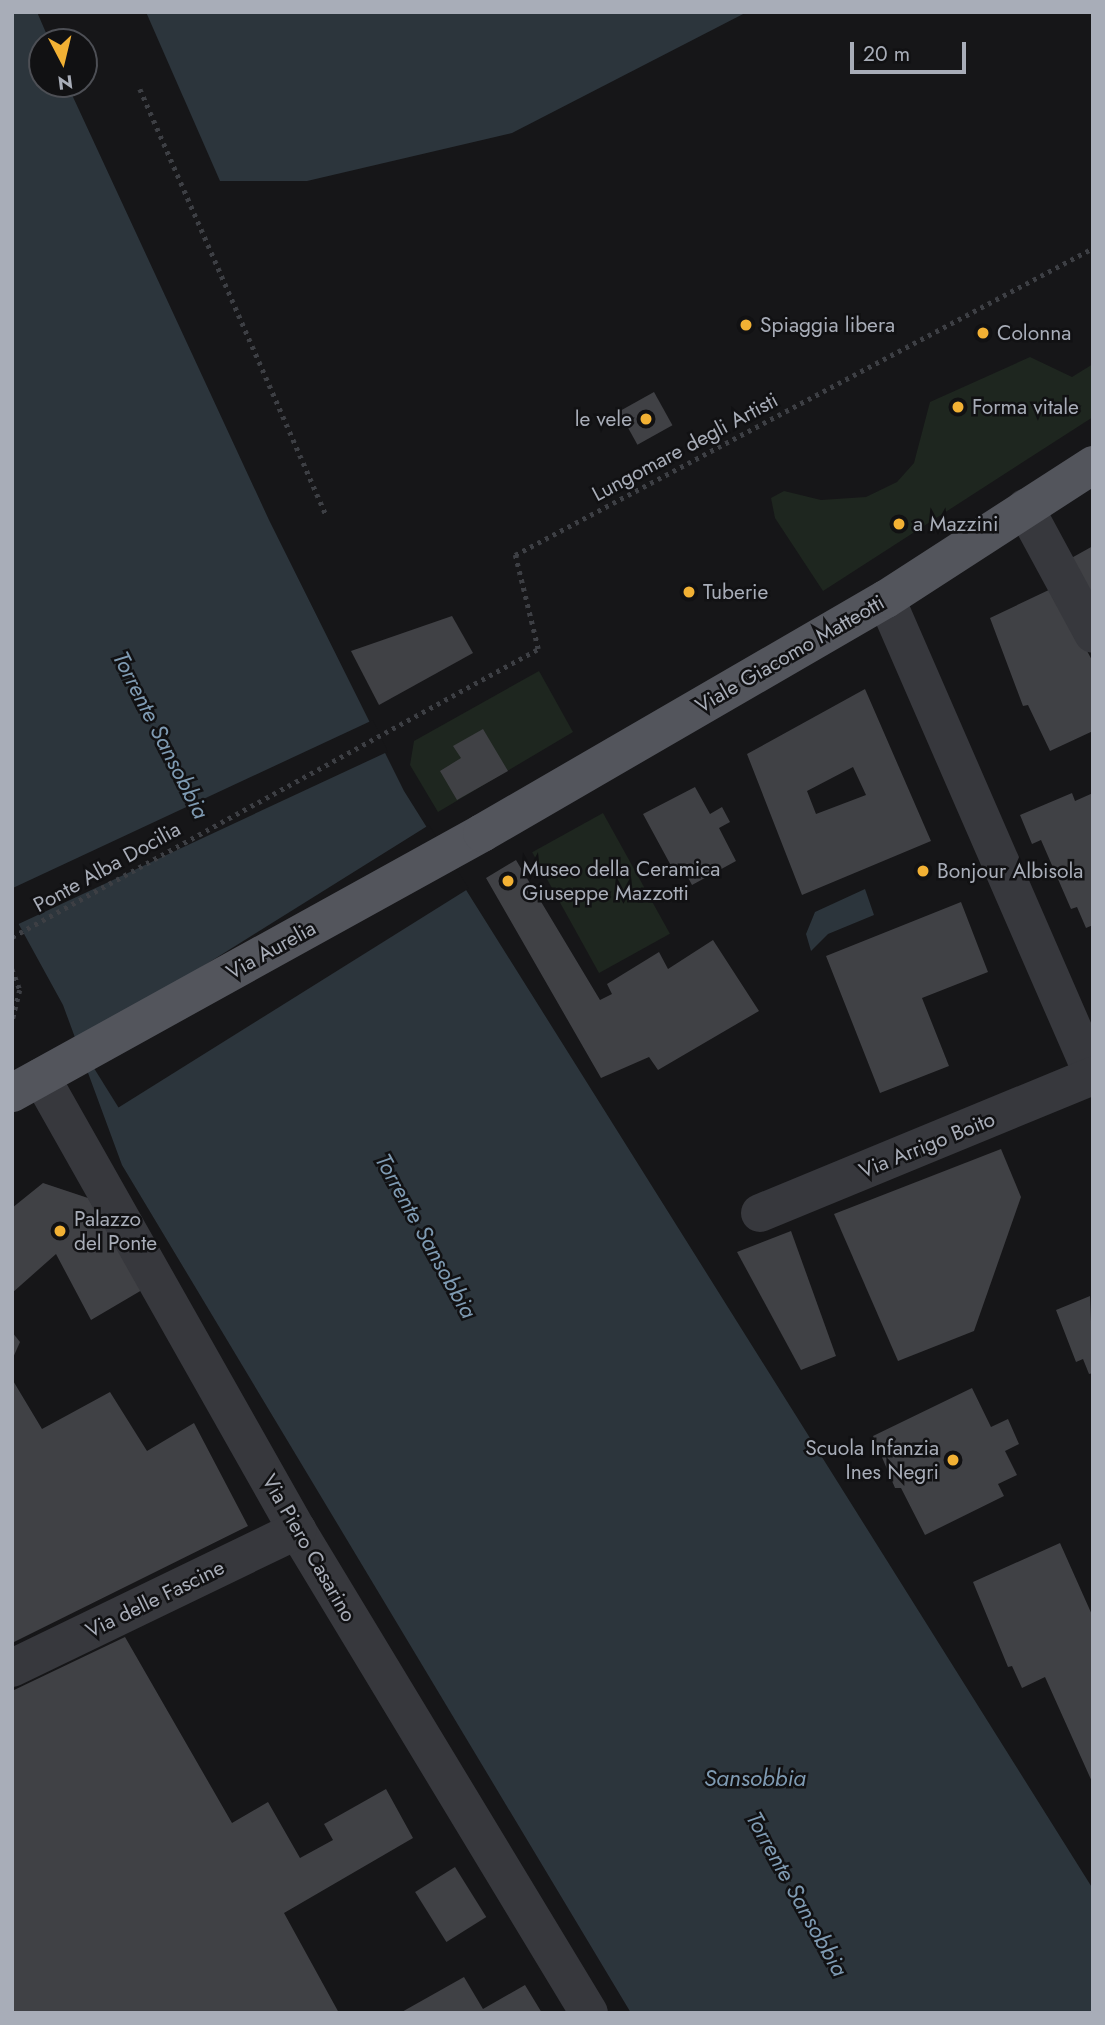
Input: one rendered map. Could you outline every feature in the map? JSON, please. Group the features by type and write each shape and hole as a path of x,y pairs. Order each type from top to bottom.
{"main road":[{"name":"Viale Giacomo Matteotti","path":"482,833 886,598 1093,465"},
{"name":"Via Aurelia","path":"38,1079 482,833"}],"street":[{"path":"1026,508 1093,634"},
{"path":"886,598 1093,1075"},
{"name":"Via Arrigo Boito","path":"760,1213 1093,1075"},
{"name":"Via Piero Casarino","path":"38,1079 297,1530 589,2013"},
{"name":"Via delle Fascine","path":"12,1668 297,1530"}],"path":[{"path":"140,89 325,513"},
{"name":"Lungomare degli Artisti","path":"400,723 538,649 516,555 1093,248"},
{"name":"Ponte Alba Docilia","path":"12,937 400,723"},
{"path":"12,969 20,990 12,1023"}],"shaded area":[{"path":"1030,357 1072,377 1093,364 1093,417 823,591 775,518 771,498 784,491 821,500 866,497 897,482 914,463 930,402"},
{"path":"539,671 573,732 438,812 410,765 414,741"},
{"path":"603,813 670,934 599,973 532,852"}],"water":[{"name":"Sansobbia","path":"12,12 37,12 44,28 28,28 28,98 73,98 269,520 404,791 1093,1889 1093,2013 631,2013 122,1165 63,1005 12,912"},
{"path":"146,12 747,12 512,133 307,181 220,181"},
{"path":"865,889 874,915 828,934 811,951 806,934 815,912"}],"pier":[{"path":"373,720 388,752 15,925 12,918 12,888"},
{"path":"429,825 469,889 119,1107 79,1044"}],"building":[{"path":"654,392 672,425 637,445 619,411"},
{"path":"1093,546 1093,602 1066,561"},
{"path":"1053,588 1093,662 1093,731 1050,751 1028,705 1023,706 990,618"},
{"path":"452,616 473,653 379,705 351,651"},
{"path":"865,689 931,841 802,895 747,754","holes":["853,767 866,795 816,814 807,791"]},
{"path":"483,729 508,771 457,800 440,771 461,758 453,746"},
{"path":"695,787 710,814 722,807 730,822 719,828 736,861 692,885 683,868 675,873 643,814"},
{"path":"1072,793 1075,801 1093,793 1093,925 1086,928 1077,907 1071,909 1041,840 1032,844 1020,815"},
{"path":"516,860 600,1000 612,994 607,984 659,952 668,969 713,940 759,1011 658,1070 649,1057 601,1078 486,878"},
{"path":"961,902 988,972 922,998 949,1066 880,1093 826,956"},
{"path":"1001,1149 1021,1197 974,1331 898,1361 834,1214"},
{"name":"Palazzo del Ponte","path":"43,1183 88,1198 142,1290 91,1320 56,1254 12,1293 12,1208"},
{"path":"791,1231 836,1356 801,1370 737,1252"},
{"path":"1090,1296 1093,1373 1089,1374 1083,1359 1076,1362 1056,1310"},
{"path":"12,1332 20,1342 12,1360"},
{"path":"12,1379 42,1429 110,1392 147,1451 194,1423 248,1526 12,1643"},
{"path":"972,1388 991,1427 1008,1419 1019,1444 1005,1451 1017,1475 998,1484 1004,1496 925,1535 901,1488 895,1488 873,1436"},
{"path":"1060,1543 1093,1617 1093,1784 1045,1677 1022,1688 1012,1666 1008,1667 973,1582"},
{"path":"125,1637 232,1823 268,1802 300,1858 333,1840 324,1824 386,1789 413,1838 284,1913 339,2013 12,2013 12,1691"},
{"path":"455,1867 486,1917 446,1942 415,1892"},
{"path":"464,1977 483,2009 525,1985 542,2013 400,2013"}],"place":[{"name":"Spiaggia libera","path":"746,325"},
{"name":"Colonna","path":"983,333"},
{"name":"Forma vitale","path":"958,407"},
{"name":"le vele","path":"646,419"},
{"name":"a Mazzini","path":"899,524"},
{"name":"Tuberie","path":"689,592"},
{"name":"Bonjour Albisola","path":"923,871"},
{"name":"Museo della Ceramica Giuseppe Mazzotti","path":"508,881"},
{"name":"Palazzo del Ponte","path":"60,1231"},
{"name":"Scuola Infanzia Ines Negri","path":"953,1460"}],"water label":[{"name":"Torrente Sansobbia","path":"161,735"},
{"name":"Torrente Sansobbia","path":"426,1236"},
{"name":"Torrente Sansobbia","path":"797,1894"}]}
